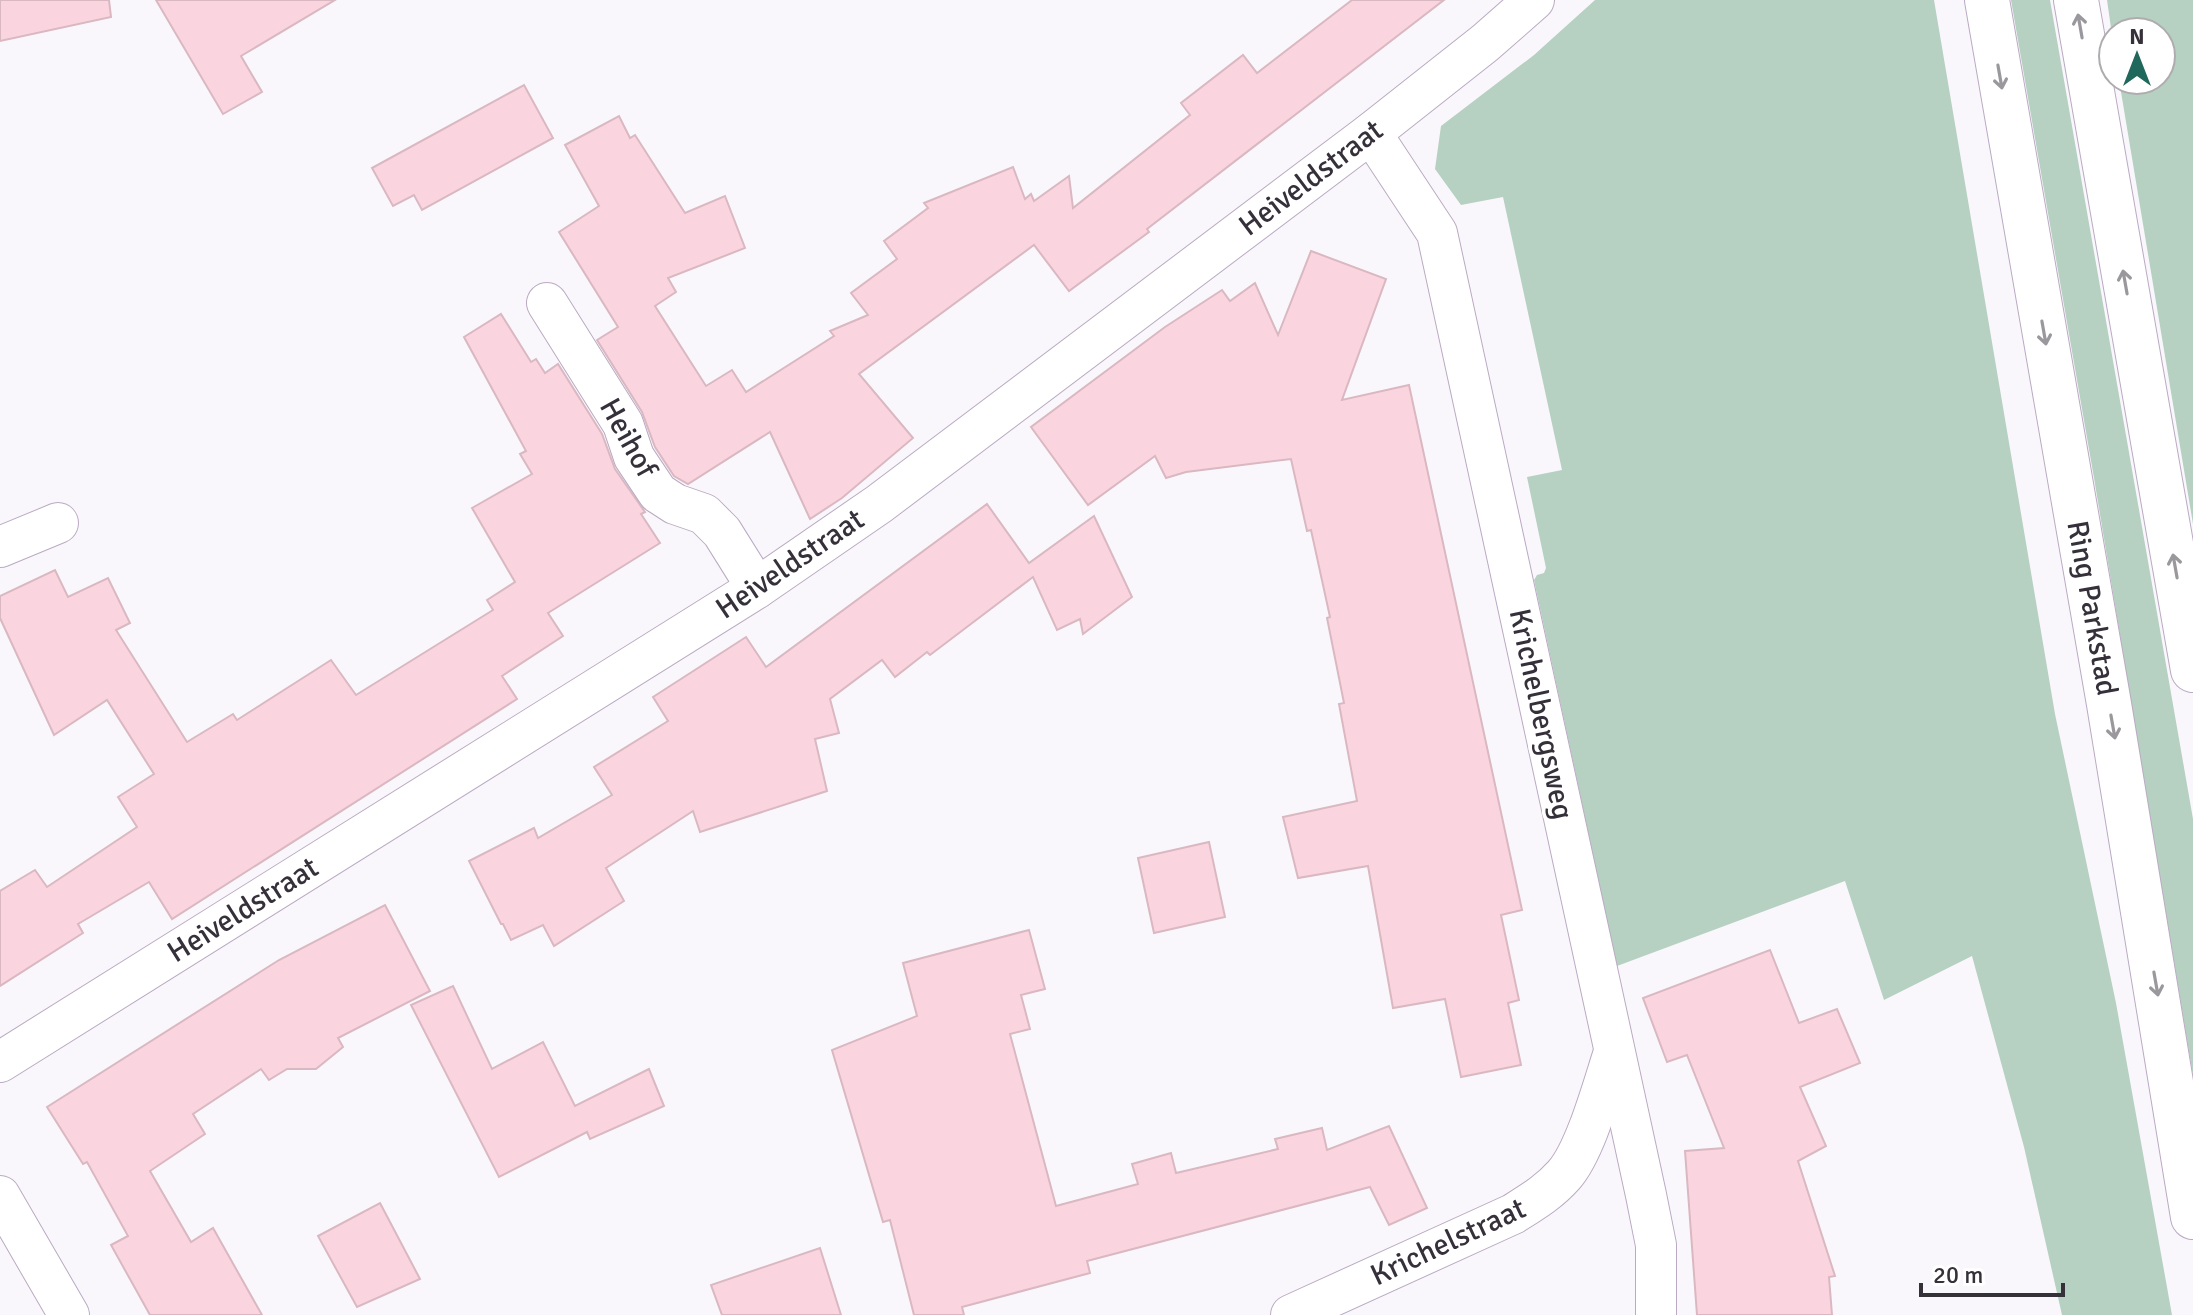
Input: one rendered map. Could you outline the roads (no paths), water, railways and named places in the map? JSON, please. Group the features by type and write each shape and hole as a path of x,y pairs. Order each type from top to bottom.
{"highway":[{"name":"Ring Parkstad","path":"1987,0 2114,734 2193,1217"},
{"path":"2076,0 2193,670"}],"street":[{"name":"Heiveldstraat","path":"0,1062 757,588 879,504 1371,133 1534,0"},
{"name":"Krichelbergsweg","path":"1371,133 1437,233 1635,1141 1656,1245 1656,1315"},
{"name":"Heihof","path":"547,303 623,424 634,457 658,493 675,504 704,514 722,532 757,588"},
{"path":"0,547 58,523"},
{"name":"Krichelstraat","path":"1291,1315 1513,1214 1541,1197 1566,1173 1585,1137 1614,1052"},
{"path":"0,1196 69,1315"}]}
